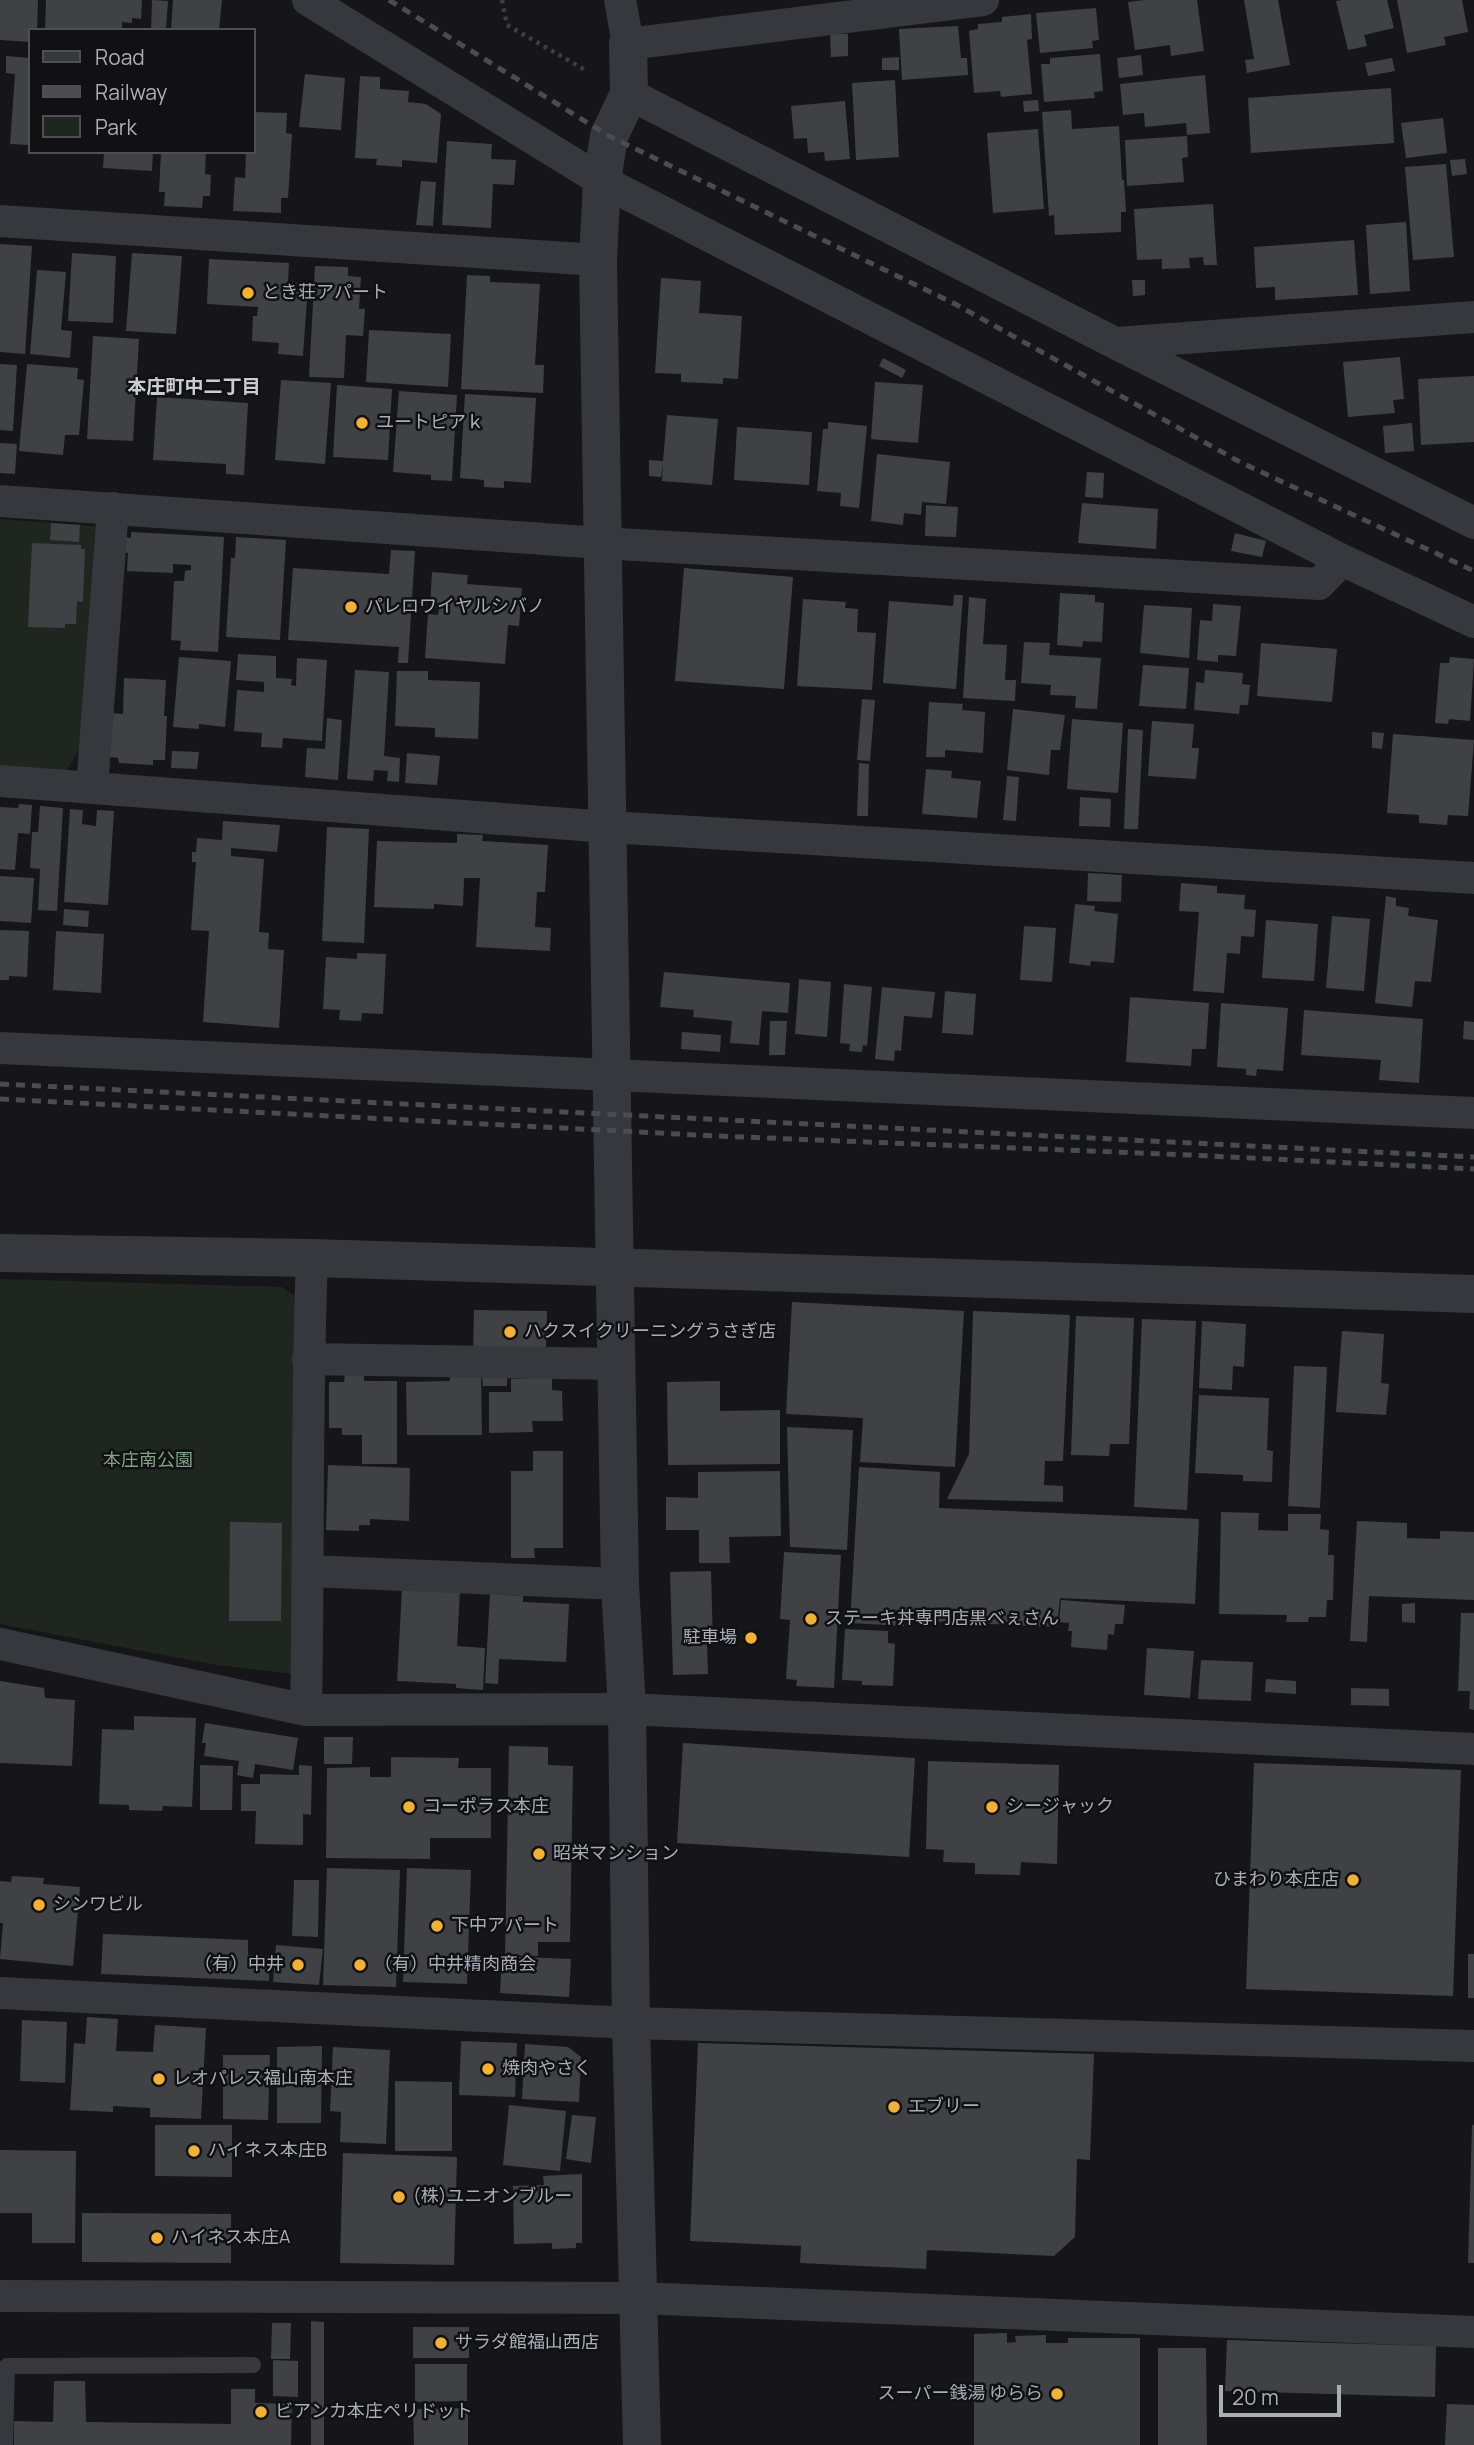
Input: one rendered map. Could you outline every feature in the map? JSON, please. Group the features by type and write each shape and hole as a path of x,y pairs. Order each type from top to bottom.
{"street":[{"path":"308,0 602,181 1342,560 1474,622"},
{"path":"620,0 628,44 629,94 609,136 602,181 598,260 620,1584 627,1709 631,2023 642,2445"},
{"path":"628,44 983,0"},
{"path":"629,94 1474,523"},
{"path":"0,221 598,260"},
{"path":"1115,343 1474,317"},
{"path":"0,501 601,543 1319,584 1342,560"},
{"path":"92,787 113,508"},
{"path":"0,781 608,827 1474,878"},
{"path":"0,1048 1474,1113"},
{"path":"0,1253 312,1258 1474,1294"},
{"path":"306,1710 309,1571 308,1359 312,1258"},
{"path":"308,1359 616,1364"},
{"path":"309,1571 620,1584"},
{"path":"0,1644 306,1710 627,1709 1474,1749"},
{"path":"0,1993 631,2023 1474,2046"},
{"path":"0,2296 638,2298 1474,2332"}],"lane":[{"path":"5,2445 7,2366 253,2365"}],"path":[{"path":"502,0 507,25 629,94"}],"green space":[{"path":"0,519 95,526 81,747 66,771 0,766"},
{"name":"本庄南公園","path":"0,1279 282,1287 297,1298 294,1674 216,1665 0,1624"}],"building":[{"path":"0,0 38,0 37,28 28,28 28,42 0,40"},
{"path":"46,0 142,0 141,19 132,18 132,23 122,22 122,28 45,28"},
{"path":"152,0 168,1 166,28 151,28"},
{"path":"173,0 222,0 219,28 171,28"},
{"path":"1197,0 1204,51 1171,56 1170,45 1135,50 1128,2"},
{"path":"1244,0 1278,0 1290,65 1247,73 1245,60 1254,59"},
{"path":"1387,0 1394,28 1364,35 1367,46 1348,50 1336,1"},
{"path":"1397,0 1462,0 1468,32 1444,37 1446,45 1407,53"},
{"path":"1096,8 1099,40 1092,41 1093,48 1040,53 1036,13"},
{"path":"1031,14 1032,39 1027,40 1032,94 1001,97 1000,91 974,93 969,31 978,29 978,24 1002,22 1002,17"},
{"path":"958,26 961,58 967,58 968,75 902,80 899,29"},
{"path":"830,34 848,34 848,56 831,57"},
{"path":"1100,54 1103,91 1094,92 1095,98 1044,102 1041,64 1050,64 1050,58"},
{"path":"1141,55 1143,75 1119,78 1117,58"},
{"path":"6,56 28,58 28,145 10,144 15,74 6,73"},
{"path":"899,57 899,70 882,70 882,58"},
{"path":"1392,58 1395,71 1368,76 1365,63"},
{"path":"305,74 345,78 341,130 299,127"},
{"path":"1205,75 1210,133 1187,135 1186,123 1145,127 1144,113 1123,115 1120,84"},
{"path":"360,76 380,77 380,89 409,91 408,102 426,104 441,114 437,163 402,160 402,167 376,165 377,159 355,158"},
{"path":"895,80 899,157 856,160 852,83"},
{"path":"1391,88 1394,143 1251,153 1248,98"},
{"path":"1038,100 1039,111 1024,112 1023,101"},
{"path":"845,101 850,159 825,161 824,152 808,153 807,138 794,139 791,106"},
{"path":"1071,110 1072,129 1119,126 1126,212 1121,212 1121,232 1055,235 1054,215 1049,216 1042,112"},
{"path":"256,112 287,113 286,133 292,134 288,198 281,198 281,213 233,211 235,177 245,178 246,154 256,154"},
{"path":"1443,118 1447,153 1406,158 1401,123"},
{"path":"1038,129 1044,209 993,213 987,133"},
{"path":"1187,136 1188,157 1182,158 1184,182 1127,186 1125,140"},
{"path":"447,141 492,144 491,159 516,160 514,185 493,184 491,228 442,225"},
{"path":"104,154 153,154 152,171 103,168"},
{"path":"161,154 206,154 205,174 211,175 210,196 203,196 202,208 164,206 165,192 159,192"},
{"path":"1465,159 1467,174 1452,176 1450,160"},
{"path":"1446,164 1454,257 1413,260 1405,167"},
{"path":"421,181 436,182 433,226 416,225"},
{"path":"1213,204 1217,265 1204,265 1203,257 1189,258 1190,268 1162,269 1162,259 1137,260 1134,209"},
{"path":"1406,222 1410,291 1370,294 1366,225"},
{"path":"1354,240 1358,295 1275,300 1275,287 1256,288 1254,247"},
{"path":"0,244 32,246 25,354 0,352"},
{"path":"72,253 116,256 113,323 68,321"},
{"path":"132,253 182,256 176,334 126,331"},
{"path":"209,259 289,263 288,282 308,284 303,356 278,354 279,343 252,341 253,316 257,316 258,307 207,304"},
{"path":"315,266 348,267 348,276 361,277 359,309 365,309 363,336 346,335 344,378 309,377"},
{"path":"37,270 66,272 61,330 72,331 70,358 30,354"},
{"path":"467,275 490,276 490,282 540,284 535,365 544,365 543,393 461,389"},
{"path":"661,278 701,281 699,313 742,316 738,379 723,378 723,384 681,382 681,374 655,373"},
{"path":"1132,280 1145,280 1145,295 1133,296"},
{"path":"369,330 451,334 448,387 366,382"},
{"path":"93,336 139,339 133,441 87,439"},
{"path":"1400,357 1404,399 1393,400 1395,413 1348,417 1343,362"},
{"path":"883,358 906,370 902,378 879,366"},
{"path":"0,364 17,365 13,431 0,430"},
{"path":"27,364 78,368 77,379 84,380 79,435 65,435 63,455 19,451"},
{"path":"1474,376 1474,442 1421,445 1418,379"},
{"path":"281,380 331,383 325,464 275,460"},
{"path":"875,382 923,385 918,443 871,439"},
{"name":"ユートピアｋ","path":"337,385 392,389 388,460 333,457"},
{"path":"399,391 457,395 452,481 431,480 431,475 393,472"},
{"path":"465,394 536,398 531,483 504,481 504,488 484,487 484,480 460,478"},
{"path":"157,397 248,403 244,475 226,474 226,464 153,460"},
{"path":"667,415 718,419 712,485 662,481 663,464 661,477 649,476 649,460 663,461"},
{"path":"828,422 867,426 859,508 840,506 841,493 817,491 823,429 828,429"},
{"path":"1412,423 1414,451 1385,453 1383,426"},
{"path":"737,427 812,432 809,485 734,480"},
{"path":"0,443 17,444 15,474 0,473"},
{"path":"877,454 950,462 946,504 922,502 921,515 904,513 903,525 871,521"},
{"path":"1087,472 1104,473 1103,498 1085,497"},
{"path":"1082,503 1158,509 1156,549 1078,543"},
{"path":"926,505 958,507 956,537 925,536"},
{"path":"51,523 80,525 79,542 50,540"},
{"path":"131,532 224,537 218,652 180,650 181,641 171,640 174,581 184,581 185,571 191,570 191,565 173,564 173,573 127,571 128,553 123,552 124,537 131,538"},
{"path":"1235,533 1266,541 1262,557 1231,551"},
{"path":"236,537 286,540 280,640 226,637 231,558 235,558"},
{"path":"32,543 81,545 81,549 85,549 83,602 77,601 76,624 65,624 65,628 28,627"},
{"name":"パレロワイヤルシバノ","path":"391,550 415,551 408,663 398,663 399,647 288,640 293,568 389,574"},
{"path":"684,568 793,577 784,689 675,681"},
{"path":"432,572 468,575 467,584 522,588 519,626 508,625 505,664 425,658 428,614 438,615 439,608 430,607"},
{"path":"1060,593 1095,595 1095,602 1104,603 1102,642 1083,641 1082,647 1057,645"},
{"path":"954,595 963,595 956,689 883,683 889,601 953,606"},
{"path":"969,597 986,599 983,644 1007,645 1005,680 1016,680 1015,701 963,698"},
{"path":"803,599 846,602 845,608 858,609 857,632 876,633 872,690 797,686"},
{"path":"1213,604 1241,606 1236,656 1218,655 1218,662 1197,660 1200,620 1212,621"},
{"path":"1144,605 1192,608 1189,658 1140,653"},
{"path":"1024,642 1050,643 1049,655 1101,658 1097,709 1075,708 1076,696 1050,695 1051,685 1021,683"},
{"path":"1261,643 1337,649 1332,702 1257,696"},
{"path":"238,654 276,656 276,678 292,679 291,685 296,686 297,658 327,660 322,741 283,738 282,748 261,747 262,733 234,731 237,690 264,692 264,682 236,680"},
{"path":"179,657 231,661 225,727 199,724 199,729 173,727"},
{"path":"1450,657 1474,659 1470,721 1449,719 1448,724 1435,723 1440,663 1449,663"},
{"path":"1143,665 1189,668 1186,709 1139,706"},
{"path":"355,670 389,672 384,756 400,758 399,782 387,781 388,771 374,770 373,781 347,779"},
{"path":"1205,670 1243,673 1242,684 1250,685 1248,705 1240,705 1239,714 1194,710 1196,682 1204,683"},
{"path":"397,671 428,671 428,680 480,682 478,739 435,737 435,728 395,726"},
{"path":"124,678 166,680 165,760 153,760 153,765 119,763 118,758 109,757 111,713 123,714"},
{"path":"862,699 875,700 870,761 857,760"},
{"path":"929,702 963,704 962,710 985,712 983,753 945,750 945,757 926,757"},
{"path":"1013,709 1065,715 1060,750 1051,750 1049,775 1007,770"},
{"path":"327,718 342,720 338,780 305,777 307,748 325,749"},
{"path":"1072,719 1123,723 1118,793 1067,789"},
{"path":"1152,721 1194,724 1192,748 1199,748 1196,779 1148,776"},
{"path":"1128,729 1143,730 1138,829 1124,829"},
{"path":"1372,732 1384,733 1382,749 1372,748"},
{"path":"1393,734 1474,740 1468,816 1448,815 1447,825 1419,823 1419,815 1387,813"},
{"path":"172,751 199,752 197,769 171,768"},
{"path":"407,753 440,756 437,785 405,783"},
{"path":"859,763 869,764 868,816 857,816"},
{"path":"926,769 952,771 951,778 981,781 977,818 922,814"},
{"path":"1007,776 1019,777 1016,821 1003,820"},
{"path":"1080,797 1111,799 1110,827 1079,826"},
{"path":"19,804 32,805 30,834 18,833 15,870 0,869 0,807 18,808"},
{"path":"40,806 63,808 57,911 38,910 40,869 30,868 32,832 38,832"},
{"path":"70,809 83,810 82,824 96,826 97,810 114,811 108,905 64,902"},
{"path":"223,821 280,825 277,852 231,848 231,856 264,859 259,932 269,933 268,949 284,950 279,1028 203,1022 209,931 191,930 196,862 192,862 192,852 196,852 197,838 222,840"},
{"path":"327,827 369,829 364,943 322,941"},
{"path":"457,834 483,835 482,841 548,845 545,892 537,892 535,927 551,928 550,951 476,947 480,878 464,878 463,906 434,904 434,909 374,907 377,841 457,843"},
{"path":"1088,873 1122,875 1121,902 1087,901"},
{"path":"0,876 34,878 31,923 0,921"},
{"path":"1181,883 1217,886 1217,893 1245,895 1244,909 1256,910 1254,937 1241,936 1240,954 1227,953 1224,993 1193,991 1199,912 1179,911"},
{"path":"1386,896 1396,898 1396,906 1409,908 1408,916 1438,920 1431,982 1415,981 1412,1007 1375,1003"},
{"path":"1075,904 1095,906 1094,911 1118,914 1114,963 1091,961 1090,966 1069,963"},
{"path":"64,909 89,911 88,927 63,925"},
{"path":"1332,916 1370,919 1364,991 1326,988"},
{"path":"1266,920 1318,924 1314,981 1262,978"},
{"path":"1024,926 1056,928 1052,982 1020,980"},
{"path":"0,930 29,931 27,977 9,976 9,980 0,980"},
{"path":"56,931 104,934 101,993 53,990"},
{"path":"357,953 386,954 383,1014 362,1013 361,1021 339,1020 340,1010 323,1009 326,957 357,959"},
{"path":"664,972 790,983 788,1013 762,1011 759,1045 730,1043 732,1021 693,1017 694,1010 660,1007"},
{"path":"799,979 831,982 827,1037 795,1034"},
{"path":"844,984 872,987 867,1046 863,1045 862,1052 849,1051 850,1044 840,1043"},
{"path":"882,987 935,992 932,1018 904,1016 901,1051 895,1050 894,1061 875,1059"},
{"path":"945,991 976,994 973,1035 942,1033"},
{"path":"1130,997 1209,1003 1206,1049 1192,1049 1191,1066 1126,1062"},
{"path":"1221,1003 1288,1008 1283,1071 1257,1069 1256,1076 1246,1075 1246,1069 1217,1067"},
{"path":"1304,1010 1423,1019 1419,1083 1379,1080 1381,1060 1301,1055"},
{"path":"770,1021 787,1021 785,1055 769,1055"},
{"path":"1464,1021 1474,1022 1474,1040 1463,1039"},
{"path":"682,1032 721,1035 720,1052 681,1049"},
{"path":"792,1302 964,1311 955,1467 860,1462 863,1418 786,1414"},
{"name":"ハクスイクリーニングうさぎ店","path":"474,1310 547,1311 546,1354 473,1352"},
{"path":"973,1311 1070,1315 1063,1461 1045,1461 1044,1485 1063,1486 1063,1502 947,1499 969,1454"},
{"path":"1076,1316 1134,1318 1129,1444 1110,1444 1109,1456 1071,1455"},
{"path":"1142,1319 1196,1321 1187,1510 1134,1507"},
{"path":"1202,1321 1246,1324 1244,1367 1233,1366 1232,1390 1199,1388"},
{"path":"1342,1331 1384,1334 1381,1383 1389,1384 1386,1415 1336,1412"},
{"path":"1294,1366 1327,1367 1320,1508 1288,1506"},
{"path":"364,1373 364,1381 397,1381 397,1464 362,1464 362,1435 342,1435 342,1428 329,1428 329,1382 344,1382 345,1374"},
{"path":"481,1375 482,1435 407,1435 406,1382 450,1381 450,1376"},
{"path":"482,1377 507,1377 507,1386 483,1386"},
{"path":"552,1377 552,1390 562,1391 563,1421 532,1421 533,1432 489,1433 489,1392 511,1392 511,1379"},
{"path":"720,1381 720,1411 780,1410 780,1464 668,1465 667,1382"},
{"path":"1199,1395 1269,1398 1267,1450 1273,1451 1272,1482 1243,1481 1243,1475 1195,1473"},
{"path":"787,1427 853,1430 847,1550 790,1547"},
{"path":"533,1451 563,1451 563,1548 534,1548 535,1558 511,1558 511,1471 533,1471"},
{"path":"328,1465 410,1468 409,1521 370,1519 370,1525 359,1525 359,1531 326,1530"},
{"path":"859,1467 940,1472 939,1508 1199,1519 1195,1604 1060,1598 1057,1627 904,1620 904,1626 850,1623"},
{"path":"780,1471 781,1536 729,1537 730,1563 699,1563 699,1530 666,1530 666,1497 698,1498 698,1472"},
{"path":"1221,1512 1259,1513 1258,1530 1288,1531 1288,1514 1321,1514 1320,1529 1329,1530 1328,1555 1334,1555 1333,1600 1327,1600 1326,1617 1309,1617 1308,1622 1286,1622 1287,1615 1219,1614"},
{"path":"1357,1521 1407,1523 1407,1538 1440,1539 1440,1531 1474,1532 1474,1600 1369,1596 1367,1642 1350,1641"},
{"path":"230,1522 282,1523 281,1621 229,1621"},
{"name":"ステーキ丼専門店黒べぇさん","path":"784,1552 841,1555 834,1688 796,1686 797,1680 786,1679 790,1620 780,1619"},
{"path":"711,1571 713,1645 707,1645 708,1674 673,1675 670,1572"},
{"path":"402,1589 460,1591 457,1646 485,1648 483,1690 456,1688 456,1684 397,1681"},
{"path":"490,1594 523,1596 523,1602 569,1604 566,1662 499,1659 498,1684 485,1683"},
{"path":"1061,1600 1125,1605 1123,1624 1115,1624 1114,1635 1108,1634 1107,1650 1071,1647 1072,1631 1068,1631 1069,1623 1059,1622"},
{"path":"1415,1603 1415,1623 1402,1622 1402,1604"},
{"path":"1461,1613 1474,1613 1474,1710 1469,1709 1470,1691 1458,1691"},
{"path":"845,1629 888,1631 888,1643 895,1644 893,1686 862,1685 862,1681 842,1680"},
{"path":"1147,1648 1194,1651 1190,1698 1144,1695"},
{"path":"1201,1660 1253,1662 1251,1701 1198,1699"},
{"path":"1266,1679 1296,1681 1296,1694 1265,1692"},
{"path":"0,1681 44,1688 45,1698 75,1700 72,1766 0,1763"},
{"path":"1351,1688 1389,1689 1389,1706 1351,1705"},
{"path":"134,1716 196,1718 192,1807 163,1806 162,1811 129,1810 129,1805 99,1804 102,1729 134,1730"},
{"path":"205,1723 298,1738 293,1770 255,1764 253,1778 237,1775 239,1761 204,1756 206,1743 202,1743"},
{"path":"324,1737 353,1737 352,1764 324,1764"},
{"path":"683,1743 915,1758 909,1857 677,1843"},
{"name":"昭栄マンション","path":"509,1746 548,1747 548,1765 573,1766 570,1942 538,1942 538,1956 505,1955"},
{"name":"コーポラス本庄","path":"391,1757 459,1758 458,1768 491,1768 491,1838 430,1838 430,1859 326,1858 327,1768 370,1767 370,1777 391,1777"},
{"name":"シージャック","path":"928,1761 1059,1765 1057,1864 1021,1862 1020,1875 975,1874 975,1863 943,1862 944,1850 926,1849"},
{"name":"ひまわり本庄店","path":"1254,1763 1461,1770 1453,1996 1246,1989"},
{"path":"200,1765 233,1766 232,1810 200,1810"},
{"path":"299,1765 312,1766 311,1815 303,1814 303,1845 255,1844 256,1811 241,1811 241,1784 260,1784 260,1774 299,1775"},
{"path":"327,1868 400,1870 396,1987 323,1985"},
{"name":"下中アパート","path":"407,1868 471,1870 467,1984 403,1982"},
{"name":"シンワビル","path":"12,1876 44,1878 43,1884 80,1887 73,1966 0,1959 3,1923 0,1923 0,1881 11,1882"},
{"path":"294,1880 319,1880 318,1937 292,1936"},
{"path":"103,1934 248,1940 248,1955 270,1956 269,1981 101,1974"},
{"name":"（有）中井","path":"276,1945 323,1949 319,1985 273,1982"},
{"path":"1468,1954 1474,1954 1474,1998 1468,1998"},
{"path":"502,1956 571,1959 569,1997 500,1993"},
{"name":"レオパレス福山南本庄","path":"87,2017 118,2019 116,2051 153,2052 155,2025 206,2028 201,2119 150,2117 150,2108 113,2106 113,2112 70,2110 74,2043 85,2044"},
{"path":"22,2020 67,2022 65,2083 20,2081"},
{"name":"焼肉やさく","path":"461,2041 517,2043 515,2097 459,2095"},
{"name":"エブリー","path":"698,2043 1094,2054 1090,2160 1077,2159 1075,2237 1054,2256 927,2250 926,2269 800,2263 801,2246 690,2241"},
{"path":"525,2044 568,2047 581,2057 579,2102 522,2099"},
{"path":"322,2046 321,2123 277,2123 277,2047"},
{"path":"333,2047 390,2050 386,2144 340,2142 341,2112 330,2111"},
{"path":"223,2055 270,2055 268,2120 223,2119"},
{"path":"395,2081 452,2082 452,2151 395,2151"},
{"path":"509,2105 566,2111 560,2171 503,2165"},
{"path":"572,2115 596,2117 591,2163 566,2159"},
{"name":"ハイネス本庄B","path":"155,2125 232,2125 232,2177 155,2176"},
{"path":"1472,2125 1474,2263 1468,2263"},
{"path":"0,2150 76,2151 75,2243 32,2243 32,2213 0,2213"},
{"name":"(株)ユニオンブルー","path":"343,2153 457,2157 454,2265 340,2263"},
{"path":"582,2174 582,2243 576,2243 576,2248 552,2249 552,2243 514,2244 513,2186 544,2185 543,2176"},
{"name":"ハイネス本庄A","path":"82,2213 231,2214 231,2263 82,2262"},
{"path":"311,2321 324,2322 324,2445 311,2445"},
{"path":"272,2323 291,2323 290,2359 271,2359"},
{"name":"サラダ館福山西店","path":"413,2327 469,2327 469,2358 413,2358"},
{"name":"スーパー銭湯 ゆらら","path":"1007,2333 1007,2343 1016,2342 1015,2336 1046,2335 1046,2343 1068,2343 1068,2338 1140,2338 1140,2445 974,2445 974,2334"},
{"path":"1227,2340 1436,2346 1435,2397 1225,2391"},
{"path":"1158,2348 1206,2348 1207,2445 1158,2445"},
{"path":"273,2360 298,2361 298,2397 273,2396"},
{"path":"415,2364 467,2364 467,2401 415,2402"},
{"name":"ビアンカ本庄ペリドット","path":"54,2381 85,2381 86,2422 231,2424 231,2389 255,2389 255,2403 292,2404 291,2445 14,2445 14,2421 53,2422"},
{"path":"1447,2404 1474,2405 1474,2445 1445,2445"},
{"path":"468,2408 468,2445 414,2445 413,2409"}],"railway":[{"path":"389,0 609,136 957,305 1240,462 1474,571"},
{"path":"0,1084 1474,1157"},
{"path":"0,1099 717,1136 1474,1169"}],"place":[{"name":"とき荘アパート","path":"248,293"},
{"name":"ユートピアｋ","path":"362,423"},
{"name":"パレロワイヤルシバノ","path":"351,607"},
{"name":"ハクスイクリーニングうさぎ店","path":"510,1332"},
{"name":"ステーキ丼専門店黒べぇさん","path":"811,1619"},
{"name":"駐車場","path":"751,1638"},
{"name":"コーポラス本庄","path":"409,1807"},
{"name":"シージャック","path":"992,1807"},
{"name":"昭栄マンション","path":"539,1854"},
{"name":"ひまわり本庄店","path":"1353,1880"},
{"name":"シンワビル","path":"39,1905"},
{"name":"下中アパート","path":"437,1926"},
{"name":"（有）中井","path":"298,1965"},
{"name":"（有）中井精肉商会","path":"360,1965"},
{"name":"焼肉やさく","path":"488,2069"},
{"name":"レオパレス福山南本庄","path":"159,2079"},
{"name":"エブリー","path":"894,2107"},
{"name":"ハイネス本庄B","path":"194,2151"},
{"name":"(株)ユニオンブルー","path":"399,2197"},
{"name":"ハイネス本庄A","path":"157,2238"},
{"name":"サラダ館福山西店","path":"441,2343"},
{"name":"スーパー銭湯 ゆらら","path":"1057,2394"},
{"name":"ビアンカ本庄ペリドット","path":"261,2412"}],"district":[{"name":"本庄町中二丁目","path":"194,388"}]}
